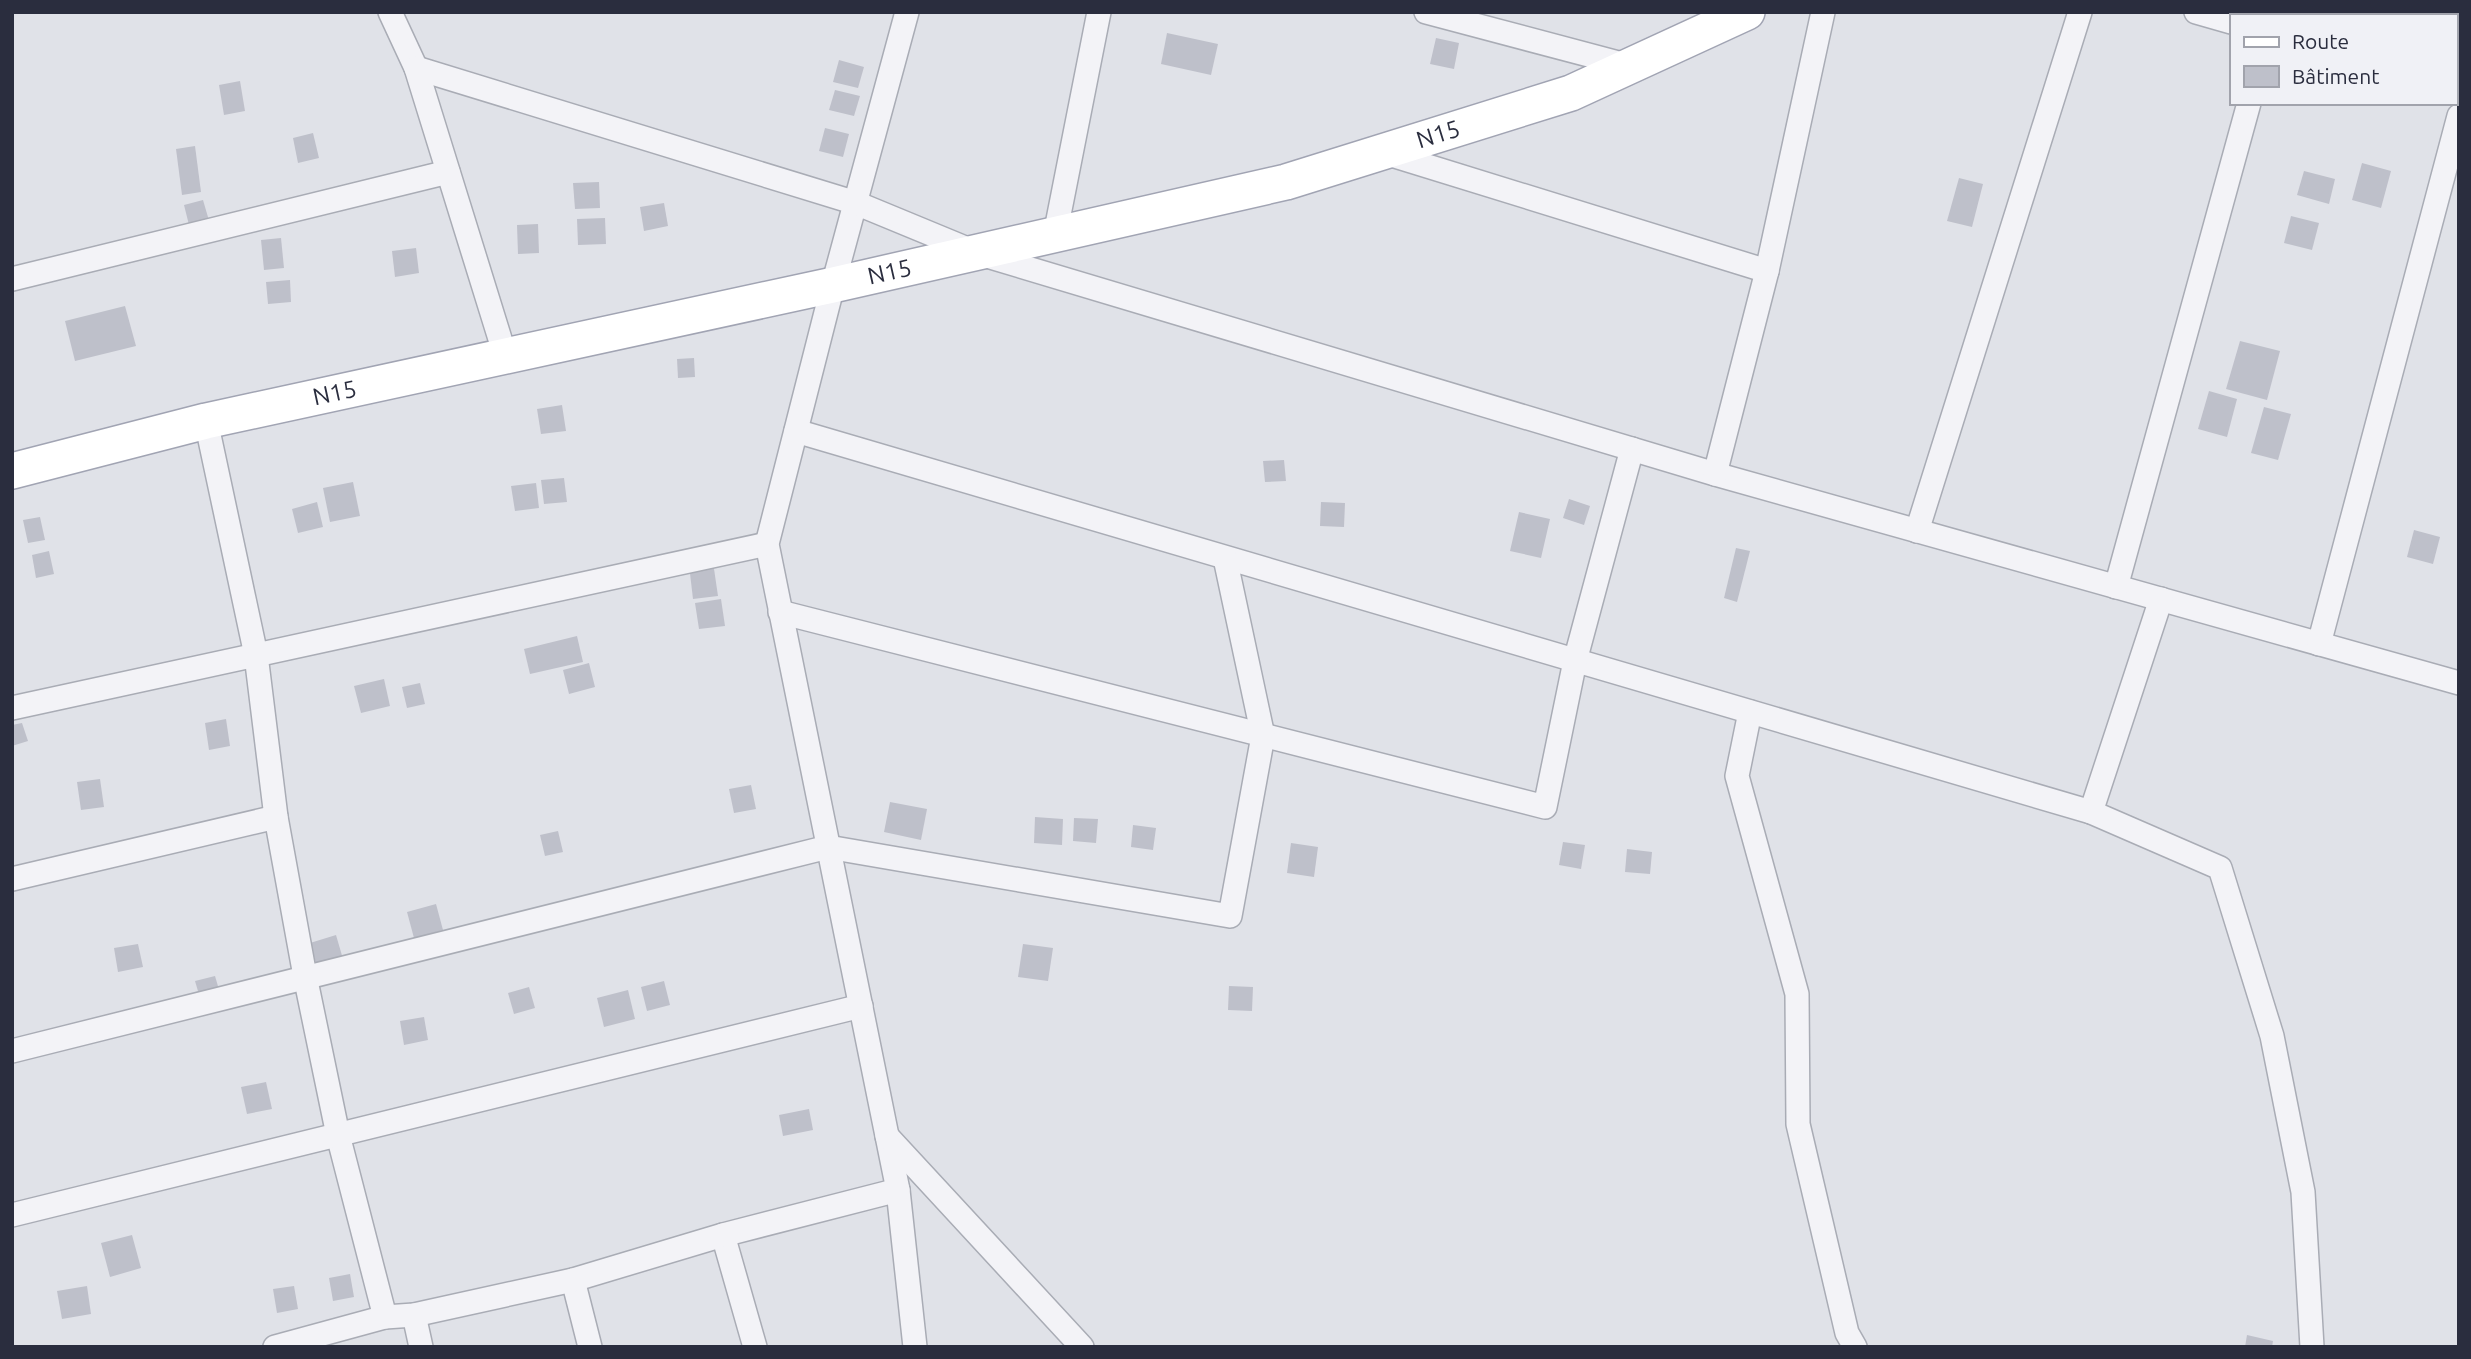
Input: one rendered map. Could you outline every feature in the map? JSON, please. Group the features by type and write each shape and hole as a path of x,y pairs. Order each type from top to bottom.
{"main road":[{"name":"N15","path":"12,471 206,421 833,285 1286,182 1571,93 1747,12"}],"street":[{"path":"390,12 416,68 505,355"},
{"path":"907,12 766,544 898,1190 915,1347"},
{"path":"1055,235 1099,12"},
{"path":"1426,12 1630,66"},
{"path":"1715,474 1767,271 1823,12"},
{"path":"1917,531 2080,12"},
{"path":"2196,12 2230,22"},
{"path":"416,68 856,202 976,253 1715,474 2459,683"},
{"path":"2116,587 2248,105"},
{"path":"2319,644 2459,116"},
{"path":"1382,152 1767,271"},
{"path":"12,279 448,172"},
{"path":"206,421 257,655 275,817 305,976 338,1135 385,1317"},
{"path":"796,431 2091,813 2220,868 2272,1037 2303,1192 2312,1347"},
{"path":"780,612 1545,807 1575,661 1632,449"},
{"path":"12,708 766,544"},
{"path":"12,1051 828,847 1230,916 1263,736 1225,558"},
{"path":"2091,813 2161,599"},
{"path":"1750,712 1737,776 1797,995 1798,1125 1847,1333 1855,1347"},
{"path":"12,879 275,817"},
{"path":"12,1215 861,1006"},
{"path":"887,1136 1082,1347"},
{"path":"275,1347 385,1317 414,1315 573,1280 723,1235 898,1190"},
{"path":"723,1235 755,1347"},
{"path":"573,1280 590,1347"},
{"path":"414,1315 421,1347"}],"building":[{"path":"2409,12 2441,12 2440,14"},
{"path":"2459,12 2459,45 2457,14 2448,14"},
{"path":"1167,33 1218,44 1211,75 1161,64"},
{"path":"1436,38 1459,43 1454,69 1430,64"},
{"path":"839,60 864,67 858,88 833,82"},
{"path":"240,81 245,111 224,115 219,85"},
{"path":"835,90 860,96 854,116 829,110"},
{"path":"825,128 849,134 843,157 819,151"},
{"path":"313,133 319,158 298,163 293,138"},
{"path":"195,146 201,192 182,195 176,149"},
{"path":"2362,163 2391,171 2381,208 2352,200"},
{"path":"2304,171 2335,179 2329,204 2297,195"},
{"path":"1959,178 1983,184 1972,227 1947,221"},
{"path":"599,182 600,208 575,209 573,183"},
{"path":"203,200 210,224 190,229 184,205"},
{"path":"664,203 668,226 644,231 640,207"},
{"path":"2291,216 2319,223 2312,250 2284,243"},
{"path":"605,218 606,244 578,245 577,219"},
{"path":"538,224 539,253 518,254 517,225"},
{"path":"281,238 284,268 264,270 261,240"},
{"path":"416,248 419,273 395,277 392,251"},
{"path":"290,280 291,302 268,304 266,282"},
{"path":"125,306 136,346 75,361 65,321"},
{"path":"2240,341 2280,351 2267,400 2226,389"},
{"path":"694,358 695,377 678,378 677,359"},
{"path":"2209,391 2237,399 2227,437 2198,429"},
{"path":"562,405 566,431 541,434 537,409"},
{"path":"2264,407 2291,414 2278,460 2251,453"},
{"path":"1284,460 1286,481 1265,482 1263,461"},
{"path":"564,478 567,502 544,504 541,480"},
{"path":"353,482 360,516 330,522 323,488"},
{"path":"536,483 539,508 515,511 511,486"},
{"path":"1569,499 1590,506 1584,525 1563,518"},
{"path":"317,502 323,527 298,533 292,509"},
{"path":"1321,502 1345,503 1344,527 1320,526"},
{"path":"1519,512 1550,519 1541,558 1510,551"},
{"path":"40,517 45,540 28,543 23,520"},
{"path":"2414,530 2440,537 2433,564 2407,557"},
{"path":"1736,548 1750,551 1737,602 1724,598"},
{"path":"49,551 54,574 36,578 32,555"},
{"path":"713,562 718,596 693,599 689,565"},
{"path":"721,599 725,626 699,629 695,603"},
{"path":"577,636 583,662 530,674 524,649"},
{"path":"589,663 595,687 569,694 563,670"},
{"path":"384,679 390,706 361,713 354,686"},
{"path":"420,683 425,704 407,708 402,687"},
{"path":"226,719 230,746 209,750 205,723"},
{"path":"22,723 28,741 12,746 12,725"},
{"path":"100,779 104,807 81,810 77,782"},
{"path":"751,785 756,809 734,813 729,789"},
{"path":"890,802 927,809 921,840 884,832"},
{"path":"1035,817 1063,819 1062,845 1034,843"},
{"path":"1074,818 1098,819 1096,843 1073,841"},
{"path":"1133,825 1156,828 1153,850 1131,847"},
{"path":"558,831 563,852 545,856 540,835"},
{"path":"1563,842 1585,845 1581,869 1559,865"},
{"path":"1291,843 1318,847 1314,877 1287,873"},
{"path":"1627,849 1652,852 1650,874 1625,872"},
{"path":"436,904 443,930 414,938 407,912"},
{"path":"336,935 343,959 317,967 310,943"},
{"path":"138,944 143,967 118,972 114,948"},
{"path":"1023,944 1053,948 1048,981 1018,977"},
{"path":"215,976 220,993 200,998 195,981"},
{"path":"664,981 670,1005 647,1011 641,987"},
{"path":"1229,986 1253,987 1252,1011 1228,1010"},
{"path":"529,987 535,1008 514,1014 508,993"},
{"path":"628,990 635,1019 604,1027 597,998"},
{"path":"424,1017 428,1040 404,1045 400,1021"},
{"path":"266,1082 272,1109 247,1114 241,1087"},
{"path":"809,1109 813,1130 783,1136 779,1115"},
{"path":"132,1235 141,1268 110,1277 101,1243"},
{"path":"350,1274 354,1297 333,1301 329,1278"},
{"path":"87,1286 91,1314 62,1319 57,1291"},
{"path":"294,1286 298,1309 277,1313 273,1289"},
{"path":"2247,1335 2273,1341 2272,1347 2245,1347"}]}
